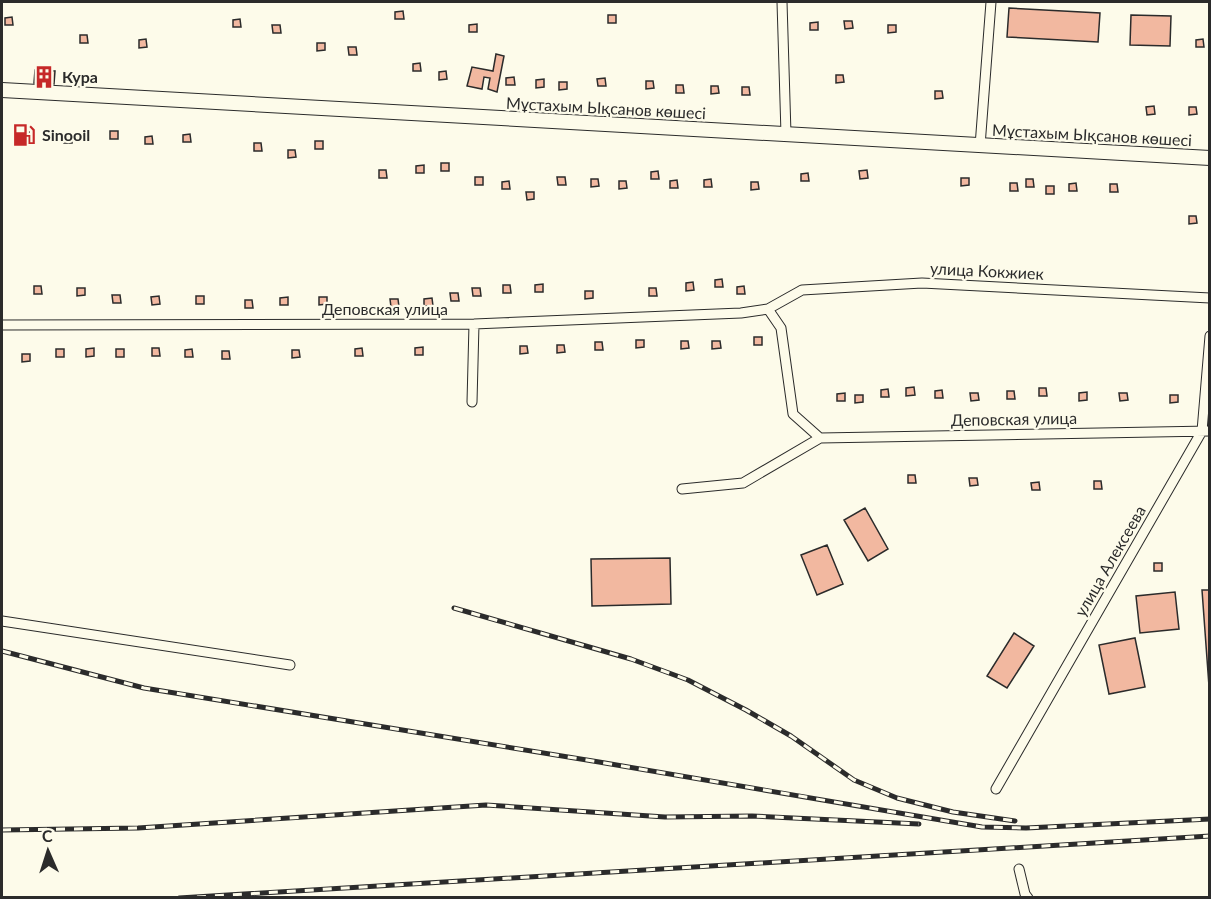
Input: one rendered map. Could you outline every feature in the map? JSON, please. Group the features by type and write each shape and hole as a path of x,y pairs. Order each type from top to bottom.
{"main road":[{"name":"Мұстахым Ықсанов көшесі","path":"2,90 1209,158"}],"street":[{"path":"782,2 786,134"},
{"path":"980,146 991,2"},
{"name":"улица Кокжиек","path":"768,309 802,290 922,283 1209,298"},
{"path":"681,489 743,483 820,438 793,414 781,328 768,309"},
{"name":"Деповская улица","path":"2,325 474,324 730,314 768,309"},
{"path":"472,402 474,324"},
{"name":"улица Алексеева","path":"996,789 1206,431 1209,336"},
{"name":"Деповская улица","path":"820,438 1206,431"},
{"path":"2,621 290,665"},
{"path":"1019,868 1025,894 1028,897"}],"building":[{"path":"1009,8 1100,13 1098,42 1007,37"},
{"path":"403,11 404,19 395,19 395,12"},
{"path":"608,15 616,15 616,23 608,23"},
{"path":"1131,15 1171,16 1170,46 1130,45"},
{"path":"12,17 13,25 5,25 5,18"},
{"path":"240,19 241,27 233,27 233,20"},
{"path":"844,21 852,21 853,28 845,29"},
{"path":"818,22 818,30 810,30 810,23"},
{"path":"477,24 477,32 469,32 469,25"},
{"path":"272,25 280,25 281,33 273,33"},
{"path":"888,25 896,25 896,32 888,33"},
{"path":"80,35 87,35 88,43 80,43"},
{"path":"146,39 147,47 139,48 139,40"},
{"path":"1203,39 1204,47 1196,47 1196,40"},
{"path":"317,43 325,43 325,50 317,51"},
{"path":"348,47 356,47 357,55 349,55"},
{"path":"496,54 504,56 497,92 488,89 490,78 484,77 482,89 467,86 472,67 493,71"},
{"path":"420,63 421,71 413,71 413,64"},
{"name":"Кура","path":"35,70 55,71 54,84 34,83"},
{"path":"446,71 447,79 439,80 439,72"},
{"path":"836,75 843,75 844,82 836,83"},
{"path":"514,77 515,85 506,85 506,78"},
{"path":"605,78 606,86 598,86 597,79"},
{"path":"544,79 544,87 536,88 536,80"},
{"path":"646,81 653,81 654,88 646,89"},
{"path":"559,82 567,82 567,89 559,90"},
{"path":"676,85 683,85 684,93 676,93"},
{"path":"711,86 718,86 719,93 711,94"},
{"path":"742,87 749,87 750,95 742,95"},
{"path":"935,91 942,91 943,98 935,99"},
{"path":"1154,106 1155,114 1147,115 1146,107"},
{"path":"1189,107 1196,107 1197,114 1189,115"},
{"path":"110,131 118,131 118,139 110,139"},
{"path":"29,132 30,140 22,141 22,133"},
{"path":"190,134 191,142 183,142 183,135"},
{"path":"64,135 72,135 72,143 64,143"},
{"path":"152,136 153,144 145,144 145,137"},
{"path":"315,141 323,141 323,149 315,149"},
{"path":"254,143 261,143 262,151 254,151"},
{"path":"288,150 295,150 296,157 288,158"},
{"path":"441,163 449,163 449,171 441,171"},
{"path":"424,165 424,173 416,173 416,166"},
{"path":"379,170 386,170 387,178 379,178"},
{"path":"867,170 868,178 860,179 859,171"},
{"path":"658,171 659,179 651,179 651,172"},
{"path":"808,173 809,181 801,181 801,174"},
{"path":"475,177 483,177 483,185 475,185"},
{"path":"557,177 565,177 566,185 558,185"},
{"path":"961,178 969,178 969,185 961,186"},
{"path":"591,179 598,179 599,186 591,187"},
{"path":"711,179 712,187 704,187 704,180"},
{"path":"1026,179 1033,179 1034,187 1026,187"},
{"path":"677,180 678,188 670,188 670,181"},
{"path":"509,181 510,189 502,189 502,182"},
{"path":"619,181 626,181 627,188 619,189"},
{"path":"751,182 758,182 759,189 751,190"},
{"path":"1010,183 1017,183 1018,191 1010,191"},
{"path":"1076,183 1077,191 1069,191 1069,184"},
{"path":"1110,184 1117,184 1118,192 1110,192"},
{"path":"1046,186 1054,186 1054,194 1046,194"},
{"path":"526,192 534,192 534,199 527,200"},
{"path":"1189,216 1196,216 1197,223 1189,224"},
{"path":"722,279 723,287 715,287 715,280"},
{"path":"693,282 694,290 686,291 686,283"},
{"path":"543,284 543,292 535,292 535,285"},
{"path":"503,285 510,285 511,293 503,293"},
{"path":"34,286 41,286 42,294 34,294"},
{"path":"744,286 745,294 737,294 737,287"},
{"path":"77,288 85,288 85,295 77,296"},
{"path":"472,288 480,288 481,296 473,296"},
{"path":"649,288 656,288 657,296 649,296"},
{"path":"585,291 593,291 593,298 585,299"},
{"path":"450,293 458,293 459,301 451,301"},
{"path":"112,295 120,295 121,303 113,303"},
{"path":"159,296 160,304 152,305 151,297"},
{"path":"196,296 204,296 204,304 196,304"},
{"path":"288,297 288,305 280,305 280,298"},
{"path":"319,297 327,297 327,304 319,305"},
{"path":"432,298 433,306 424,306 424,299"},
{"path":"390,299 398,299 399,307 391,307"},
{"path":"245,300 252,300 253,308 245,308"},
{"path":"754,337 762,337 762,345 754,345"},
{"path":"636,340 644,340 644,347 636,348"},
{"path":"681,341 688,341 689,348 681,349"},
{"path":"712,341 720,341 721,348 712,349"},
{"path":"595,342 602,342 603,350 595,350"},
{"path":"557,345 564,345 565,352 557,353"},
{"path":"520,346 527,346 528,353 520,354"},
{"path":"423,347 423,355 415,355 415,348"},
{"path":"94,348 94,356 86,357 86,349"},
{"path":"152,348 159,348 160,356 152,356"},
{"path":"362,348 363,356 355,356 355,349"},
{"path":"56,349 64,349 64,357 56,357"},
{"path":"116,349 124,349 124,357 116,357"},
{"path":"192,349 193,357 185,357 185,350"},
{"path":"292,350 299,350 300,357 292,358"},
{"path":"222,351 229,351 230,359 222,359"},
{"path":"22,354 30,354 30,361 22,362"},
{"path":"914,387 915,395 906,396 906,388"},
{"path":"1039,388 1046,388 1047,396 1039,396"},
{"path":"888,389 889,397 881,397 881,390"},
{"path":"942,390 943,398 935,398 935,391"},
{"path":"1007,391 1014,391 1015,399 1007,399"},
{"path":"1087,392 1087,400 1079,401 1079,393"},
{"path":"845,393 845,401 837,401 837,394"},
{"path":"970,393 978,393 979,400 971,401"},
{"path":"1119,393 1127,393 1128,400 1120,401"},
{"path":"855,395 863,395 863,402 855,403"},
{"path":"1170,395 1178,395 1178,402 1170,403"},
{"path":"908,475 915,475 916,483 908,483"},
{"path":"969,478 977,478 978,485 970,486"},
{"path":"1094,481 1101,481 1102,489 1094,489"},
{"path":"1039,482 1040,490 1032,490 1031,483"},
{"path":"865,508 888,549 868,561 844,520"},
{"path":"827,545 843,584 817,595 801,555"},
{"path":"670,558 671,604 592,606 591,559"},
{"path":"1154,563 1162,563 1162,571 1154,571"},
{"path":"1202,590 1210,590 1210,700"},
{"path":"1175,592 1179,629 1140,633 1136,596"},
{"path":"1014,633 1034,646 1007,688 987,676"},
{"path":"1135,638 1145,687 1109,694 1099,645"}],"railway":[{"path":"454,608 631,659 688,680 791,736 854,780 897,798 953,812 1015,821"},
{"path":"2,651 144,688 982,827 1026,828 1210,819"},
{"path":"2,830 138,828 486,805 665,817 752,816 919,824"},
{"path":"179,898 1210,836"}],"place":[{"name":"Кура","path":"44,77"},
{"name":"Sinooil","path":"24,135"}]}
